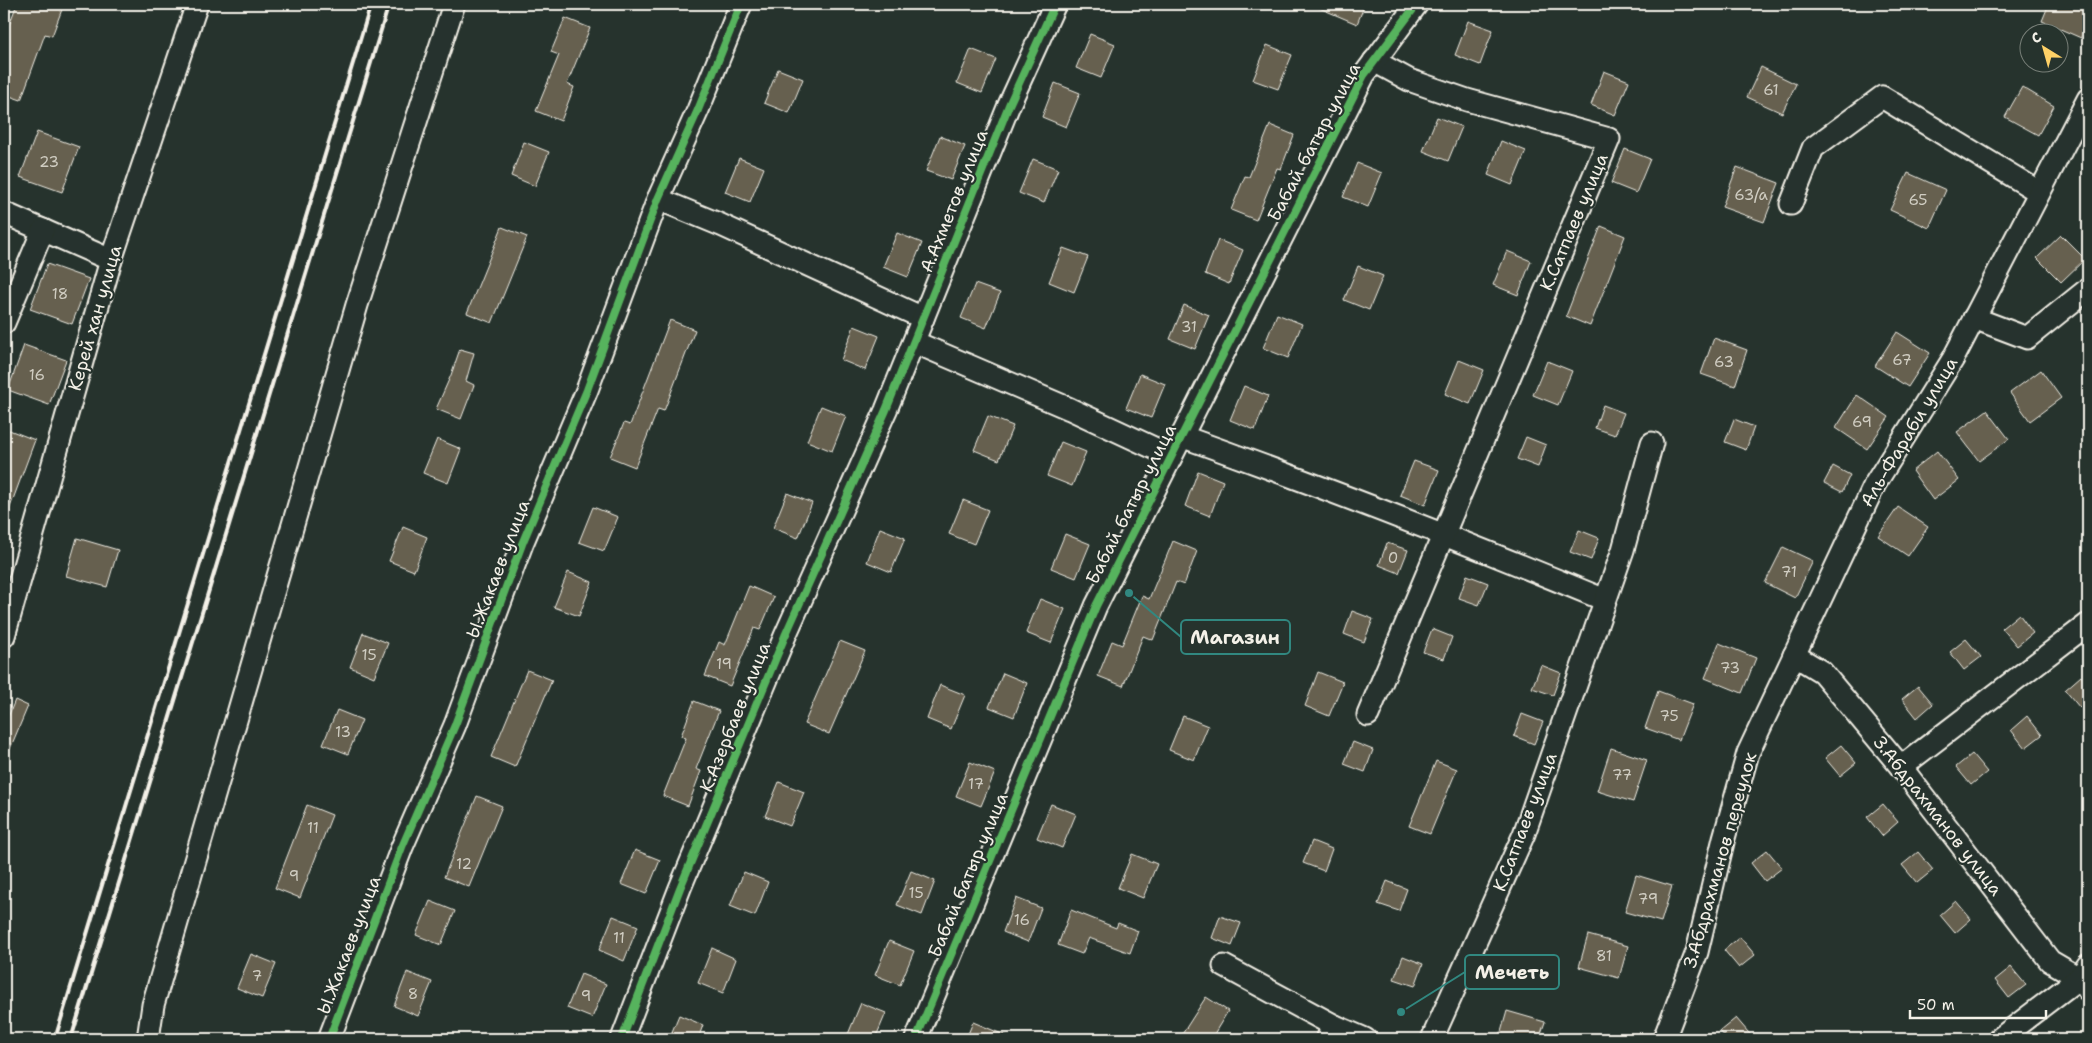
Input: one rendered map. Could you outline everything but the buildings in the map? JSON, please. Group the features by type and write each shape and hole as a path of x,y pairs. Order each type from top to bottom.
{"street":[{"name":"Керей хан улица","path":"4,636 111,260 196,4"},
{"path":"148,1039 156,996 355,314 454,4"},
{"name":"Ы.Жакаев улица","path":"329,1039 402,847 455,725 522,544 587,390 658,198 698,110 741,4"},
{"name":"А.Ахметов улица","path":"886,410 1009,105 1055,4"},
{"name":"Бабай батыр улица","path":"916,1039 1096,606 1364,75 1417,4"},
{"name":"К.Сатпаев улица","path":"1368,715 1608,138 1467,100 1409,80 1374,61"},
{"path":"1792,204 1813,148 1882,97 2039,192"},
{"name":"Аль-Фараби улица","path":"1794,655 1875,484 1953,359 2088,99"},
{"path":"658,198 923,318"},
{"path":"4,213 111,260"},
{"path":"4,323 43,230"},
{"path":"1974,318 2027,338 2088,289"},
{"path":"914,342 1070,409 1171,456"},
{"name":"К.Азербаев улица","path":"622,1039 680,888 785,636 886,410"},
{"path":"1182,436 1302,479 1444,534 1605,600"},
{"name":"К.Сатпаев улица","path":"1432,1039 1524,834 1623,550 1652,443"},
{"path":"1901,767 2088,624"},
{"name":"З.Абдрахманов улица","path":"1794,655 1822,672 1901,767 2050,961 2085,977"},
{"name":"З.Абдрахманов переулок","path":"1664,1039 1697,952 1724,838 1748,753 1794,655"},
{"path":"1224,966 1331,1033 1365,1039"},
{"path":"1999,1039 2085,977"}],"railway":[{"path":"55,1039 371,4"},
{"path":"71,1039 389,4"}],"cycle path":[{"path":"329,1039 402,847 455,725 522,544 587,390 658,199 698,110 741,4"},
{"path":"622,1039 680,888 785,636 886,410 1009,105 1055,4"},
{"path":"916,1039 1096,606 1364,75 1417,4"}],"place":[{"name":"Магазин","path":"1129,593"},
{"name":"Мечеть","path":"1401,1012"}]}
